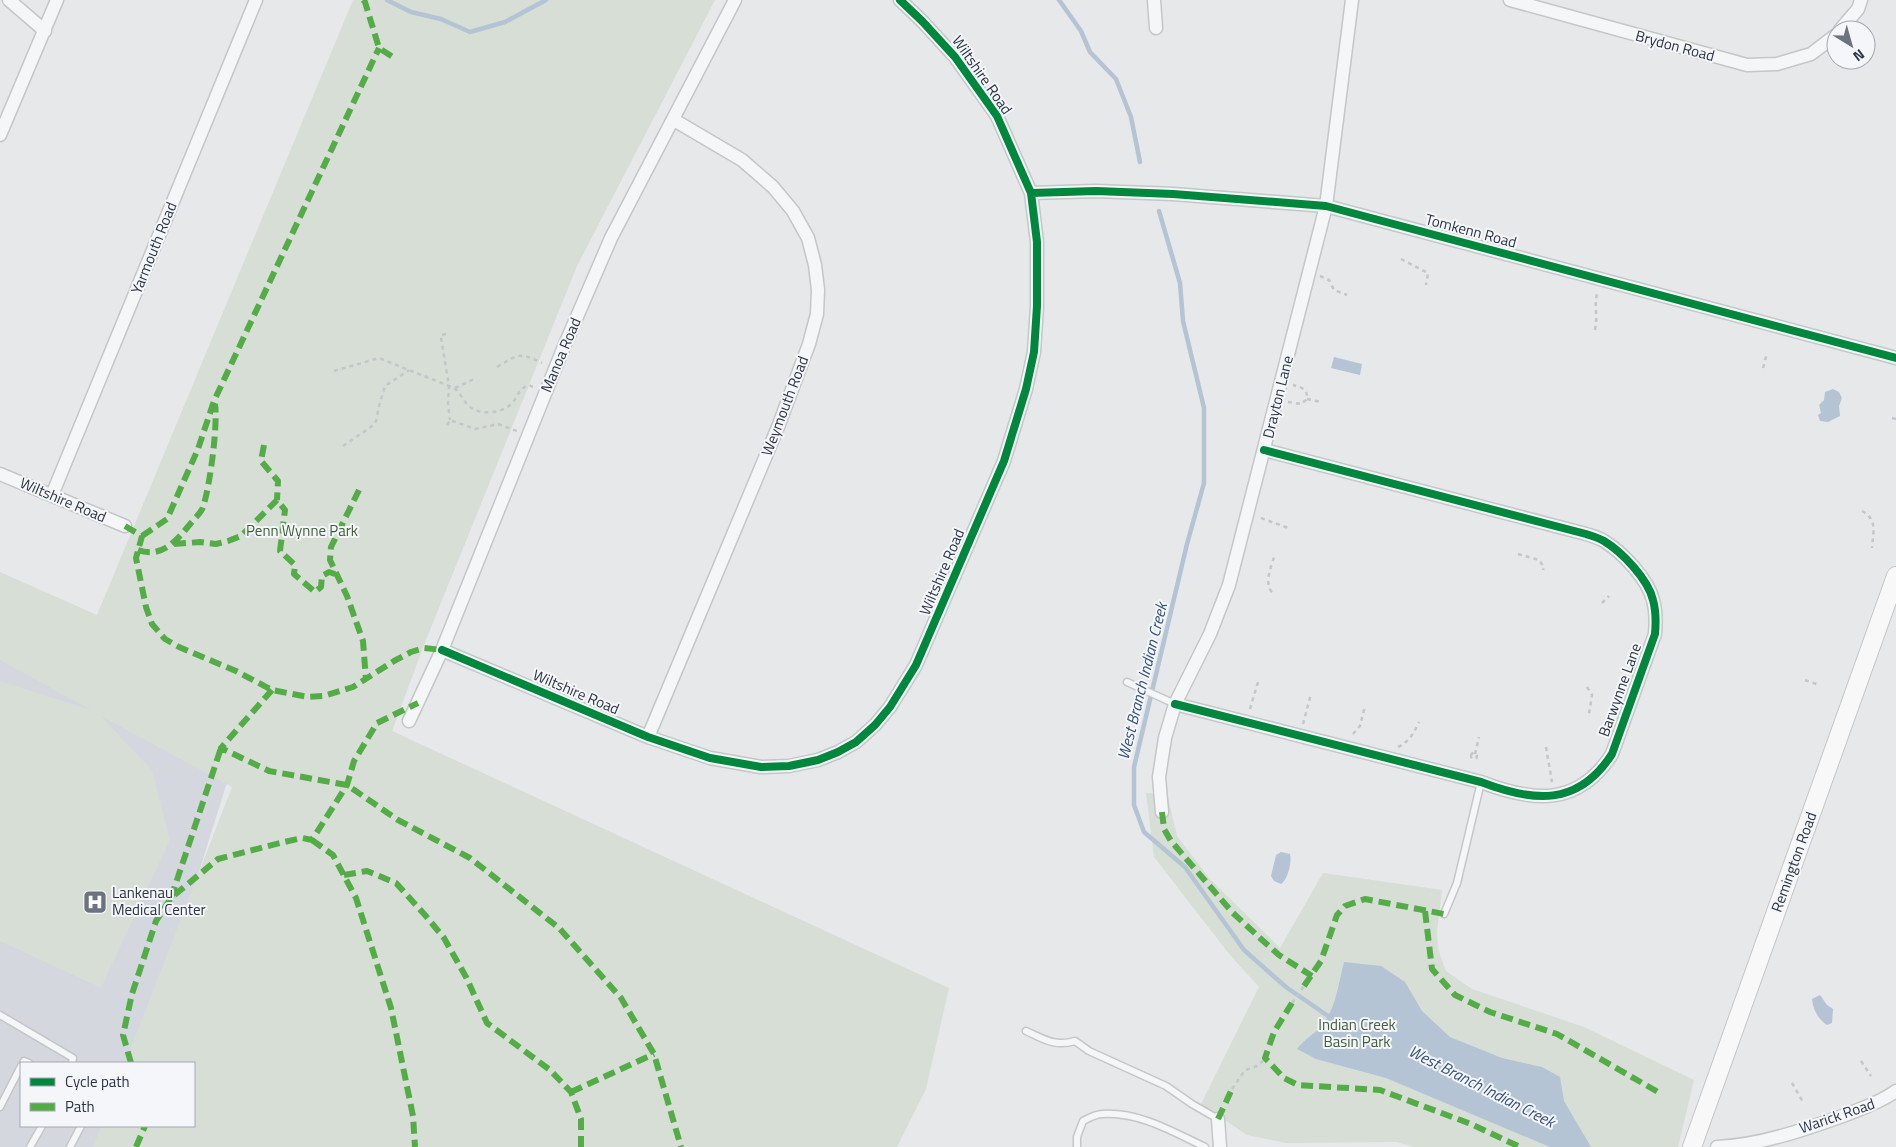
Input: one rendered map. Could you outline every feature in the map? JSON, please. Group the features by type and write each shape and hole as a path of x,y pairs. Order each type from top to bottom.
{"main road":[{"name":"Remington Road","path":"1692,1147 1896,576"}],"street":[{"path":"10,0 45,30"},
{"path":"0,135 57,0"},
{"name":"Yarmouth Road","path":"52,495 256,0"},
{"name":"Manoa Road","path":"409,721 442,650 555,369 611,238 735,0"},
{"name":"Wiltshire Road","path":"442,650 648,737 710,758 761,767 790,766 818,760 856,742 875,725 890,707 916,665 1004,461 1026,390 1034,352 1038,306 1037,242 1030,193 997,116 955,57 922,20 900,0"},
{"path":"1154,0 1156,28"},
{"name":"Drayton Lane","path":"1162,812 1159,776 1175,704 1210,634 1229,585 1326,206 1352,0"},
{"name":"Brydon Road","path":"1510,0 1747,65 1777,64 1811,54 1826,43"},
{"path":"1849,20 1858,9 1861,0"},
{"name":"Weymouth Road","path":"648,737 778,427 809,344 817,306 818,290 815,264 808,238 792,211 773,187 742,160 674,120"},
{"name":"Tomkenn Road","path":"1030,193 1096,191 1173,194 1326,206 1896,358"},
{"name":"Barwynne Lane","path":"1175,704 1481,782 1507,792 1520,795 1554,796 1584,784 1604,767 1612,754 1655,634 1656,618 1653,599 1648,586 1617,549 1603,540 1264,450"},
{"name":"Wiltshire Road","path":"0,474 125,526"},
{"name":"Warick Road","path":"1717,1147 1754,1142 1773,1142 1884,1100 1896,1091"},
{"path":"1218,1119 1220,1147"}],"lane":[{"path":"1127,682 1175,704"},
{"path":"1444,914 1457,883 1481,782"},
{"path":"0,1015 73,1058 72,1062"},
{"path":"1026,1031 1055,1044 1075,1041 1089,1051 1166,1086 1218,1119"},
{"path":"0,1107 20,1069"},
{"path":"1077,1147 1077,1137 1084,1121 1100,1114 1127,1116 1161,1126 1205,1147"},
{"path":"30,1147 41,1127"},
{"path":"70,1147 80,1127"}],"path":[{"path":"1402,259 1428,274 1426,285"},
{"path":"1309,273 1326,278 1334,290 1347,295"},
{"path":"1594,330 1597,318 1595,301 1602,280"},
{"path":"446,334 441,338 449,386 448,404 450,420 447,425"},
{"path":"1763,368 1766,353"},
{"path":"497,367 515,356 525,355 555,369"},
{"path":"334,371 379,358 454,388 473,409 484,413 506,408 524,387 529,385 546,392"},
{"path":"343,446 371,427 376,421 378,406 385,386 409,370"},
{"path":"454,388 474,379"},
{"path":"1282,382 1302,387 1307,394 1307,399"},
{"path":"1277,399 1301,404 1307,399"},
{"path":"1307,399 1321,402"},
{"path":"1892,418 1896,419"},
{"path":"450,420 475,428 498,424 528,435"},
{"path":"1862,511 1870,516 1873,522 1872,548"},
{"path":"1247,515 1291,529"},
{"path":"1518,554 1539,560 1544,567 1543,570"},
{"path":"1272,592 1268,588 1268,583 1274,557"},
{"path":"1602,603 1609,596"},
{"path":"1805,680 1819,685"},
{"path":"1246,722 1258,682"},
{"path":"1587,687 1592,695 1589,714"},
{"path":"1299,736 1312,694"},
{"path":"1350,736 1360,726 1366,706"},
{"path":"1393,749 1406,743 1419,722"},
{"path":"1475,754 1479,737"},
{"path":"1546,747 1554,796"},
{"path":"1292,1003 1304,986"},
{"path":"1232,1089 1245,1070 1262,1063 1265,1058"},
{"path":"1861,1062 1871,1076"},
{"path":"1792,1083 1803,1102"}],"shaded area":[{"name":"Lankenau Medical Center","path":"0,625 240,741 139,1062 20,1062 20,1127 120,1127 113,1147 0,1147"}],"green space":[{"name":"Penn Wynne Park","path":"353,0 715,0 577,266 424,645 392,731 949,988 926,1089 897,1147 93,1147 101,1127 195,1127 195,1062 125,1062 232,787 101,716 152,770 170,840 101,988 0,941 0,681 91,710 0,660 0,572 97,615"},
{"name":"Indian Creek Basin Park","path":"1146,793 1167,794 1177,836 1210,879 1280,948 1323,873 1442,890 1437,932 1438,949 1446,971 1472,989 1584,1027 1694,1080 1678,1147 1413,1147 1397,1142 1286,1143 1247,1135 1201,1104 1259,987 1230,955 1154,857"}],"water":[{"path":"1334,357 1362,364 1360,375 1331,368"},
{"path":"1833,389 1839,392 1842,398 1839,406 1840,416 1828,422 1820,421 1818,415 1821,413 1819,405 1824,400 1825,392"},
{"path":"1281,852 1290,854 1290,866 1281,884 1274,881 1271,876 1276,855"},
{"path":"1344,962 1381,966 1405,982 1422,1011 1450,1037 1502,1058 1542,1067 1560,1077 1564,1101 1591,1147 1550,1147 1386,1078 1316,1059 1297,1049 1320,1028 1330,1013 1336,997"},
{"path":"1820,995 1827,1005 1833,1009 1832,1023 1827,1025 1819,1017 1812,999"}],"waterway":[{"name":"West Branch Indian Creek","path":"387,0 411,12 441,19 470,32 505,22 546,0"},
{"name":"West Branch Indian Creek","path":"1059,0 1081,31 1090,52 1116,79 1131,117 1140,162"},
{"name":"West Branch Indian Creek","path":"1159,211 1180,283 1183,321 1204,408 1204,483 1187,544 1134,767 1134,805 1144,832 1185,867 1244,950 1286,987 1331,1018"}],"marked path":[{"path":"363,0 379,48 396,59"},
{"path":"142,536 167,519 198,449 214,401 379,48"},
{"path":"138,550 147,552 162,550 180,536 202,509 213,456 215,404"},
{"path":"264,445 261,461 278,481 277,500"},
{"path":"359,490 331,547 330,560 347,596 363,641 366,680"},
{"path":"174,544 200,542 216,544 241,536 277,500 285,510 280,551 295,565 294,574 315,592 321,587 322,576 329,572 338,575"},
{"path":"125,526 142,536 136,558 146,607 152,624 165,639 179,647 236,671 272,690 308,697 323,696 353,687 411,652 424,648 442,650"},
{"path":"272,690 221,748 269,771 347,785 398,820 470,858 559,928 621,998 654,1054 681,1147"},
{"path":"131,1062 123,1035 132,994 156,921 171,898 218,859 302,838 312,840 347,785 354,761 377,723 418,703"},
{"path":"171,898 221,748"},
{"path":"1162,812 1164,829 1171,841 1232,912 1279,955 1312,976"},
{"path":"312,840 333,855 356,898 391,1008 413,1116 415,1147"},
{"path":"344,875 367,871 396,883 425,915 444,938 466,977 487,1023 550,1070 571,1092 581,1119 581,1147"},
{"path":"1304,986 1321,961 1337,915 1345,906 1365,899 1444,914"},
{"path":"1425,911 1432,969 1455,995 1490,1012 1557,1034 1658,1092"},
{"path":"1292,1003 1274,1032 1265,1058 1284,1078 1298,1085 1380,1090 1471,1124 1520,1147"},
{"path":"571,1092 654,1054"},
{"path":"1218,1119 1232,1089"},
{"path":"136,1147 145,1127"}],"cycle path":[{"path":"442,650 648,737 710,758 761,767 789,766 818,760 838,752 856,742 875,725 890,707 916,665 1004,461 1026,389 1034,352 1037,306 1037,242 1031,193 997,116 955,57 900,0"},
{"path":"1031,193 1096,191 1173,194 1326,206 1896,358"},
{"path":"1175,704 1481,782 1519,794 1553,795 1569,791 1584,784 1599,771 1612,754 1655,634 1654,604 1646,583 1626,559 1600,539 1264,450"}],"place":[{"name":"Lankenau Medical Center","path":"95,902"}]}
